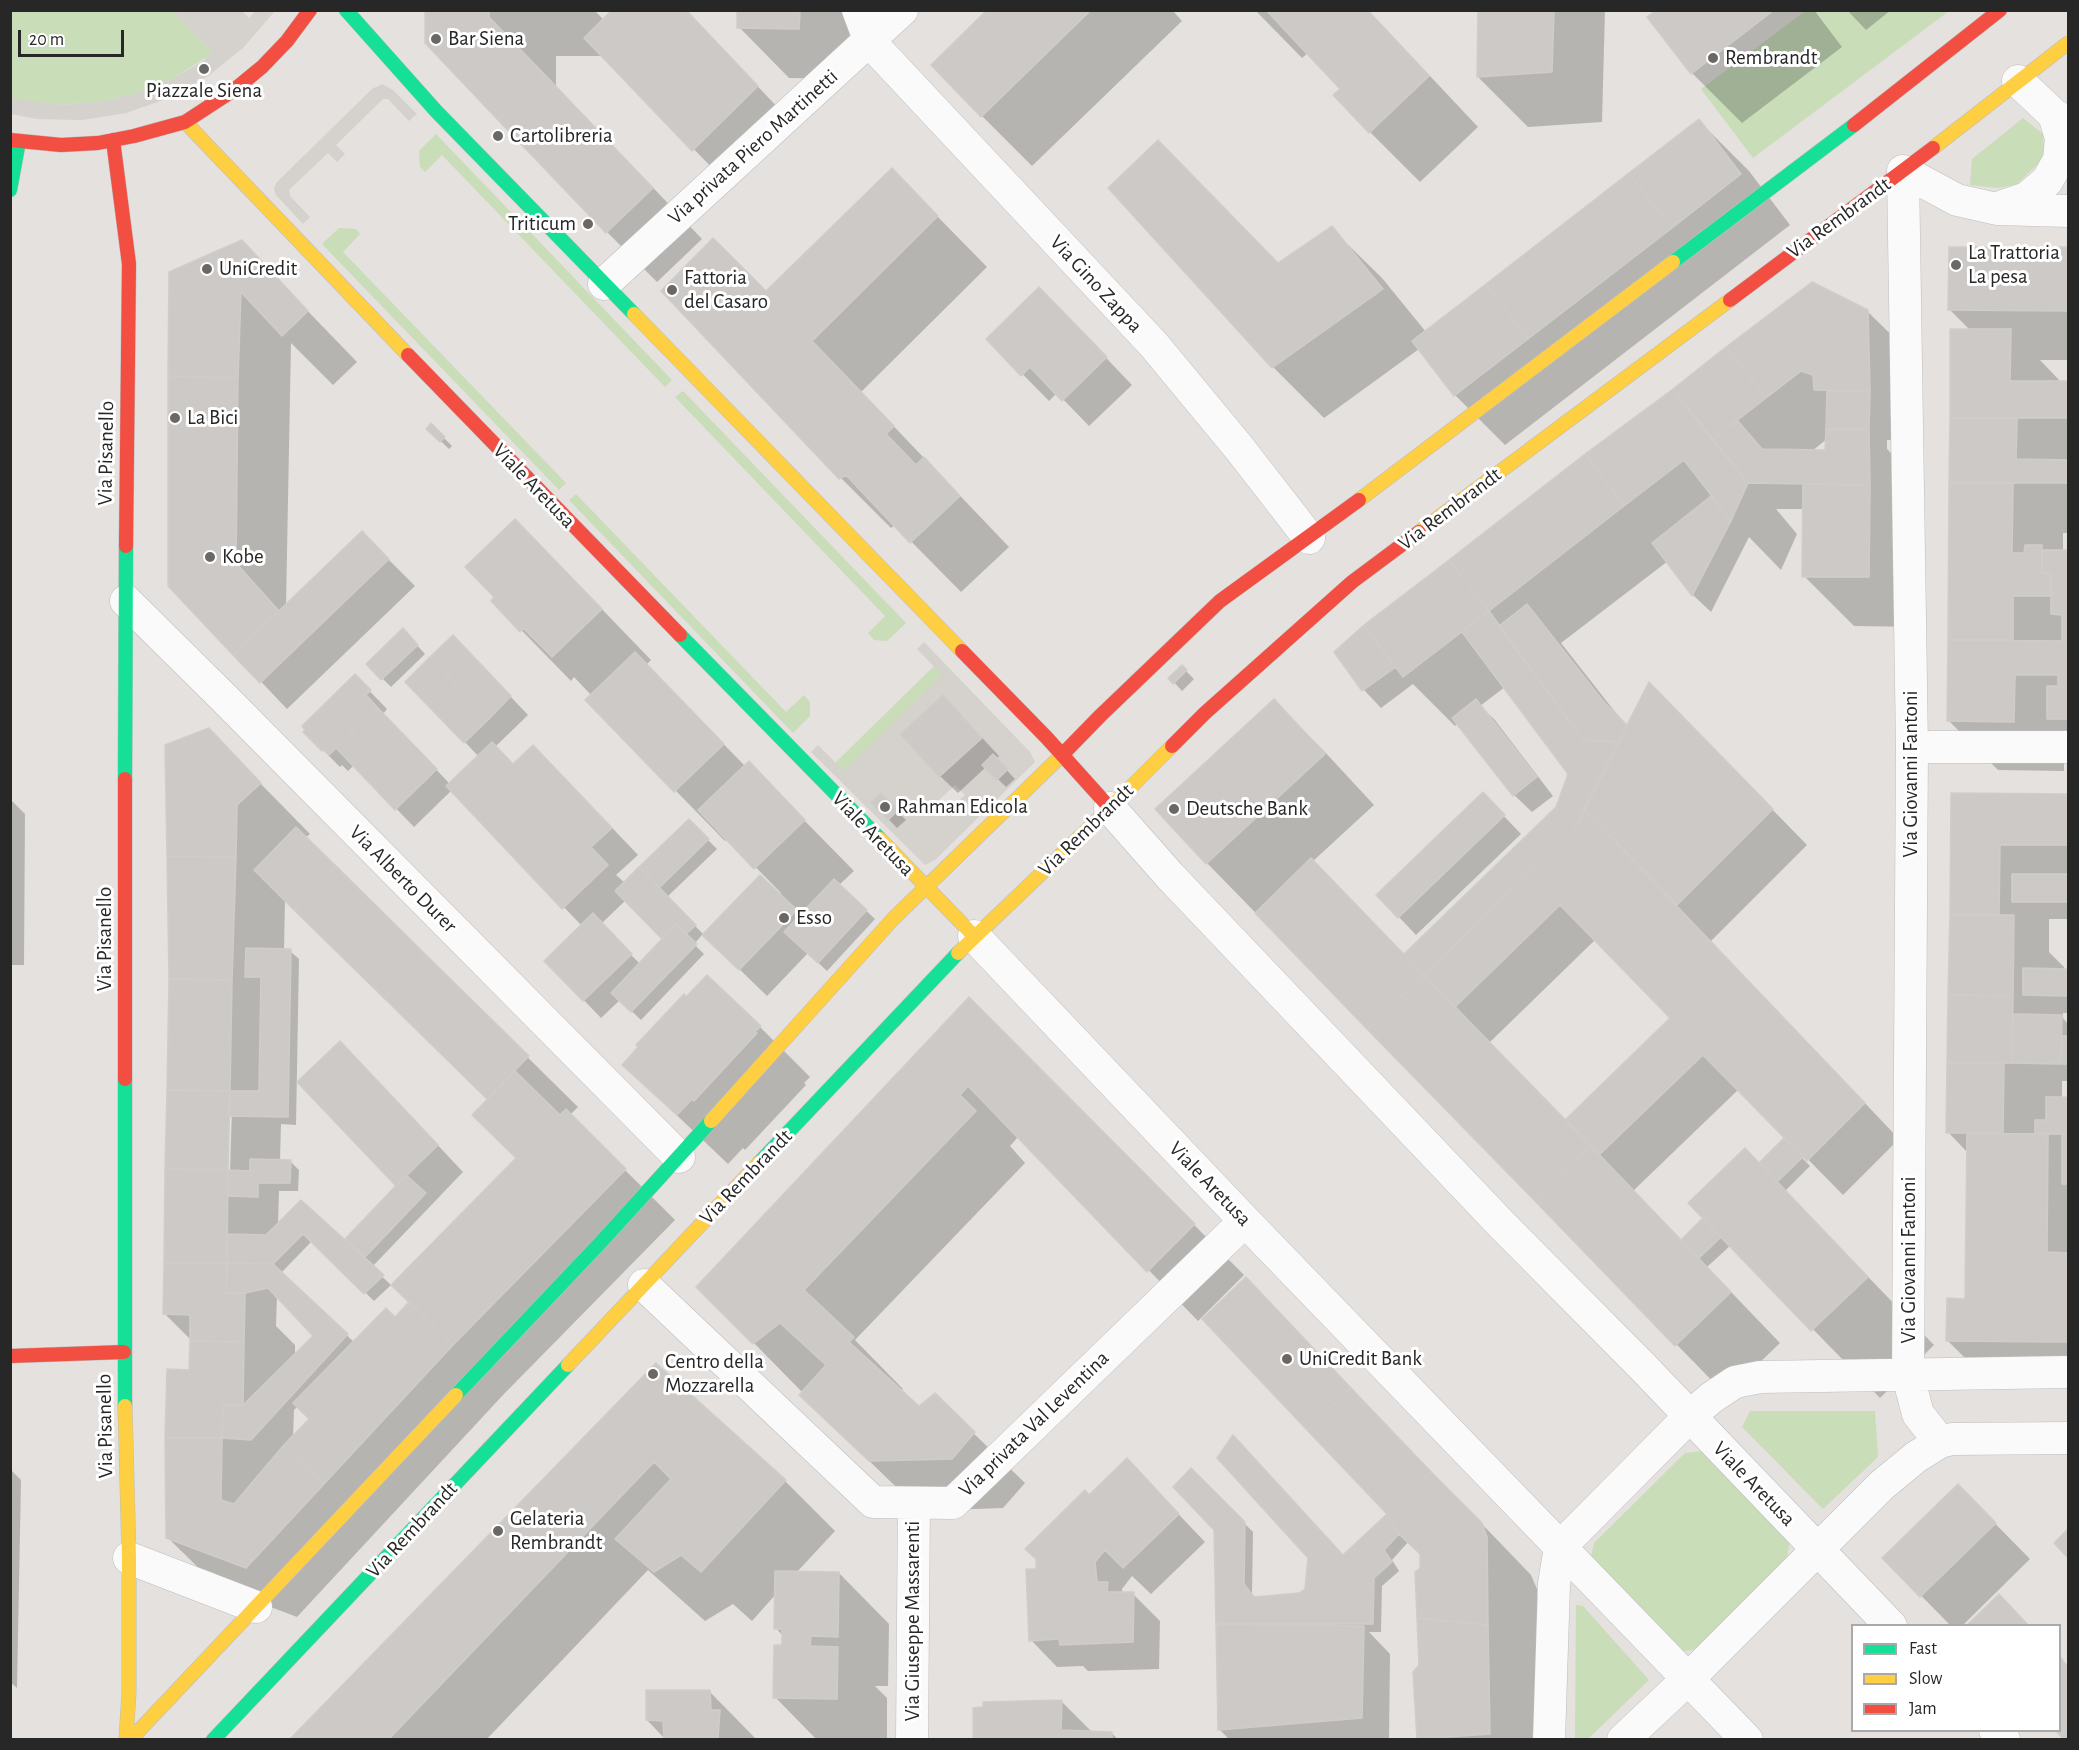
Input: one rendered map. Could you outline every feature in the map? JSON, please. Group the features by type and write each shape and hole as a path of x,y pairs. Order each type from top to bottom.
{"street":[{"path":"10,190 15,140 62,145 113,140 152,132 184,122 234,90 262,67 288,41 310,10"},
{"name":"Viale Aretusa","path":"346,10 436,111 1063,755 1170,876 1363,1080 1889,1624"},
{"path":"858,10 870,42"},
{"name":"Via privata Piero Martinetti","path":"604,284 776,125 870,42 902,10"},
{"path":"128,1740 679,1157 893,919 1220,601 1309,538 1746,208 2000,10"},
{"name":"Via Gino Zappa","path":"870,42 1154,345 1240,449 1309,538"},
{"name":"Via Rembrandt","path":"213,1740 974,936 1205,713 1352,582 1903,171 2018,81 2065,54"},
{"path":"1997,208 2027,198 2047,182 2059,160 2061,119 2018,81"},
{"name":"Viale Aretusa","path":"184,122 483,434 974,936 1245,1221 1747,1740"},
{"name":"Via Pisanello","path":"113,140 129,264 126,500 124,1352 129,1558 128,1740"},
{"path":"1903,171 1957,200 1997,208 2068,211"},
{"name":"Via Giovanni Fantoni","path":"1903,171 1912,747 1908,1376 1918,1414 1940,1442"},
{"name":"Via Alberto Durer","path":"126,601 234,707 679,1157"},
{"path":"1912,747 2068,747"},
{"name":"Via privata Val Leventina","path":"644,1285 873,1502 953,1503 1245,1221"},
{"path":"10,1356 124,1352"},
{"path":"1550,1740 1554,1584 1560,1546 1689,1417 1726,1387 1745,1379 2068,1372"},
{"path":"1623,1740 1689,1678 1905,1464 1940,1442 1960,1439 2068,1438"},
{"name":"Via Giuseppe Massarenti","path":"912,1740 914,1503"},
{"path":"129,1558 256,1607"}],"green space":[{"path":"10,11 172,11 213,53 170,80 135,94 98,102 60,105 22,101 11,98"},
{"path":"1805,11 1949,11 1753,158 1701,89"},
{"path":"2023,118 2043,134 2044,149 2041,161 2017,184 1998,188 1970,185 1972,159"},
{"path":"436,134 672,380 665,387 442,155 425,172 420,167 419,151"},
{"path":"339,228 356,229 360,234 343,252 566,483 559,490 322,244"},
{"path":"683,391 906,623 887,641 874,640 868,633 885,616 675,397"},
{"path":"576,494 786,712 804,695 810,702 810,716 793,733 569,500"},
{"path":"934,666 943,675 844,772 835,763"},
{"path":"1750,1411 1875,1411 1878,1457 1823,1509 1742,1427"},
{"path":"1703,1451 1790,1540 1786,1563 1695,1649 1677,1653 1590,1561 1594,1543 1685,1453"},
{"path":"1576,1605 1583,1606 1649,1680 1588,1739 1575,1739"}],"shaded area":[{"name":"Piazzale Siena","path":"172,11 242,11 249,18 255,11 275,11 243,48 208,76 169,98 126,113 82,120 37,119 11,114 11,98 60,105 98,102 135,94 170,80 203,61 212,52"},
{"path":"382,84 393,90 417,114 409,121 388,99 383,99 336,145 345,154 337,162 328,153 289,190 290,196 310,217 303,224 276,195 274,189 276,183 372,89"},
{"path":"924,642 1030,752 1035,762 935,860 925,865 811,752 818,745 844,771 942,675 917,649","holes":["943,695 982,737 939,777 900,734","955,785 965,795 949,810 939,800","881,793 898,810 888,820 871,803"]}],"building":[{"path":"425,10 489,10 489,17 545,75 498,120 425,43"},
{"path":"612,10 686,10 758,86 692,151 584,38"},
{"path":"737,10 800,10 799,29 737,28"},
{"path":"987,10 1091,10 981,117 931,65"},
{"path":"1266,10 1367,10 1429,76 1369,133 1333,95 1340,89"},
{"path":"1478,10 1554,10 1552,72 1477,77"},
{"path":"1656,10 1774,10 1691,74 1647,17"},
{"path":"545,75 653,188 606,233 498,120"},
{"path":"1699,119 1741,174 1672,228 1629,173"},
{"path":"1158,140 1278,263 1332,226 1383,289 1272,368 1108,188"},
{"path":"892,168 938,216 812,341 894,426 886,434 916,465 924,457 960,496 910,543 846,475 839,479 661,291 713,238 766,291"},
{"path":"1629,173 1672,228 1528,339 1486,284"},
{"path":"242,240 308,311 282,336 241,292 238,378 168,376 169,272"},
{"path":"1949,247 2068,247 2068,311 1948,310"},
{"path":"1812,282 1868,310 1870,391 1814,390 1813,375 1801,371 1766,398 1726,347"},
{"path":"1486,284 1528,339 1454,396 1412,341"},
{"path":"1039,287 1107,357 1062,401 1030,367 1021,376 986,339"},
{"path":"1950,329 2011,329 2010,381 2068,381 2068,418 1950,418"},
{"path":"1726,347 1766,398 1712,440 1673,389"},
{"path":"168,376 238,378 236,563 279,611 233,655 168,586"},
{"path":"1673,389 1748,483 1731,521 1684,460 1624,506 1585,454"},
{"path":"1827,391 1870,391 1869,429 1826,429"},
{"path":"1950,418 2017,418 2016,459 2068,460 2068,483 1949,483"},
{"path":"1737,420 1762,449 1825,450 1826,429 1869,429 1870,485 1748,483 1712,440"},
{"path":"431,423 445,437 440,442 426,429"},
{"path":"1585,454 1624,506 1489,611 1449,560"},
{"path":"1949,483 2013,483 2012,553 2024,553 2025,545 2042,545 2042,573 2051,573 2052,596 2013,596 2013,640 1948,640"},
{"path":"1803,484 1870,485 1869,577 1802,577"},
{"path":"1711,496 1731,521 1692,596 1652,543"},
{"path":"515,519 602,609 552,657 523,628 520,632 491,601 494,597 465,567"},
{"path":"362,531 389,559 260,683 233,655"},
{"path":"2042,550 2068,550 2068,641 2062,641 2062,615 2051,614 2051,573 2042,573"},
{"path":"1449,560 1489,611 1403,677 1364,625"},
{"path":"1527,604 1604,702 1627,725 1619,742 1583,740 1499,626"},
{"path":"1489,611 1583,740 1619,742 1576,827 1424,975 1404,954 1556,807 1568,774 1462,632"},
{"path":"1364,625 1396,667 1362,691 1334,652"},
{"path":"403,628 418,645 381,680 366,664"},
{"path":"453,635 511,696 489,719 430,657"},
{"path":"1948,640 2068,641 2068,719 2047,719 2047,686 2058,686 2058,675 2015,675 2014,722 1947,721"},
{"path":"635,652 724,744 674,792 585,700"},
{"path":"430,657 489,719 464,743 405,682"},
{"path":"1182,665 1187,670 1173,684 1168,678"},
{"path":"355,674 371,690 366,695 378,708 329,755 303,732 305,730 302,726"},
{"path":"1649,682 1773,809 1677,905 1584,809"},
{"path":"943,695 982,738 939,777 900,734"},
{"path":"1274,699 1325,754 1206,864 1155,809"},
{"path":"1476,699 1537,777 1513,796 1452,718"},
{"path":"378,708 437,769 395,810 336,748"},
{"path":"209,728 261,783 237,805 236,857 167,856 165,745"},
{"path":"492,742 513,764 533,745 612,828 591,847 608,865 562,909 446,786"},
{"path":"993,754 1008,769 997,780 982,765"},
{"path":"749,761 805,820 754,869 698,810"},
{"path":"1483,792 1505,815 1398,918 1376,895"},
{"path":"881,793 898,810 888,820 871,803"},
{"path":"1951,793 2068,794 2068,845 2000,845 1999,915 1950,915"},
{"path":"1584,809 1865,1103 1807,1161 1703,1055 1599,1155 1565,1120 1670,1018 1560,905 1455,1007 1424,975 1576,827"},
{"path":"689,819 709,839 659,888 639,867"},
{"path":"296,827 336,866 294,910 254,870"},
{"path":"167,856 236,857 232,980 169,979"},
{"path":"1311,858 1424,975 1367,1029 1255,913"},
{"path":"336,866 426,955 384,998 294,910"},
{"path":"639,867 696,925 686,934 676,924 662,939 615,891"},
{"path":"2012,874 2068,874 2068,902 2012,902"},
{"path":"760,875 797,910 739,970 702,935"},
{"path":"834,879 867,910 818,963 784,932"},
{"path":"593,913 632,954 583,1001 544,961"},
{"path":"1950,915 2014,915 2013,996 1948,995"},
{"path":"676,924 697,944 631,1012 611,993"},
{"path":"246,948 291,949 288,1117 229,1116 230,1091 259,1091 261,977 245,977"},
{"path":"426,955 529,1056 487,1099 384,998"},
{"path":"2023,968 2068,969 2068,996 2023,995"},
{"path":"707,975 761,1026 694,1101 692,1099 677,1115 622,1065 638,1047 636,1045 684,994 686,997"},
{"path":"1424,975 1590,1145 1534,1200 1367,1029"},
{"path":"169,979 232,980 230,1091 167,1090"},
{"path":"1948,995 2013,996 2012,1063 1947,1063"},
{"path":"969,997 1195,1224 1147,1272 968,1086 960,1095 976,1111 804,1290 854,1337 849,1342 919,1406 935,1393 975,1432 952,1459 869,1461 799,1395 826,1365 780,1323 753,1344 696,1287"},
{"path":"2013,1014 2062,1015 2061,1064 2012,1063"},
{"path":"2062,1036 2068,1036 2068,1064 2061,1064"},
{"path":"340,1041 438,1145 396,1186 297,1082"},
{"path":"1947,1063 2004,1063 2003,1133 1946,1133"},
{"path":"515,1071 560,1115 566,1109 626,1169 453,1345 391,1285 516,1158 472,1115"},
{"path":"167,1090 230,1091 228,1170 165,1169"},
{"path":"2046,1097 2068,1097 2068,1134 2035,1134 2035,1120 2046,1120"},
{"path":"1967,1133 2048,1134 2047,1252 2068,1253 2068,1342 1946,1341 1947,1298 1965,1299"},
{"path":"2062,1134 2068,1134 2068,1184 2062,1184"},
{"path":"1784,1138 1803,1157 1777,1182 1759,1163"},
{"path":"1590,1145 1731,1292 1675,1346 1534,1200"},
{"path":"1745,1148 1868,1277 1811,1331 1688,1203"},
{"path":"250,1159 291,1160 290,1183 258,1183 258,1197 228,1196 228,1170 250,1171"},
{"path":"165,1169 228,1170 227,1263 164,1263"},
{"path":"406,1175 426,1193 365,1257 345,1239"},
{"path":"301,1200 384,1275 364,1294 303,1234 273,1264 227,1263 227,1234 266,1235"},
{"path":"1703,1218 1721,1237 1699,1258 1681,1240"},
{"path":"164,1263 227,1263 226,1293 245,1293 244,1342 190,1341 190,1315 163,1314"},
{"path":"227,1263 273,1264 348,1334 251,1440 222,1438 223,1405 243,1405 313,1336 268,1288 245,1293 226,1293"},
{"path":"1246,1277 1351,1388 1307,1430 1202,1319"},
{"path":"409,1302 453,1345 324,1484 283,1446 309,1419 293,1403 386,1308 395,1317"},
{"path":"190,1341 244,1342 243,1405 223,1405 222,1438 165,1438 167,1369 189,1370"},
{"path":"656,1363 786,1480 701,1572 681,1555 654,1572 615,1539 671,1479 654,1462 388,1740 289,1740"},
{"path":"1351,1388 1431,1472 1387,1514 1307,1430"},
{"path":"1233,1435 1343,1555 1387,1514 1399,1534 1384,1550 1392,1562 1374,1578 1373,1624 1216,1624 1214,1530 1173,1487 1191,1468 1245,1522 1244,1584 1254,1597 1299,1593 1305,1589 1308,1558 1217,1458"},
{"path":"165,1438 222,1438 221,1500 234,1504 283,1446 324,1484 246,1568 166,1538"},
{"path":"1127,1458 1179,1514 1123,1568 1105,1550 1095,1562 1097,1582 1108,1582 1107,1592 1134,1592 1133,1642 1060,1645 1059,1639 1029,1641 1026,1569 1036,1569 1036,1559 1025,1549 1085,1490 1089,1495"},
{"path":"1431,1472 1482,1523 1487,1537 1488,1625 1417,1618 1415,1572 1420,1568 1420,1554 1399,1534 1387,1514"},
{"path":"1958,1484 1996,1523 1920,1597 1882,1558"},
{"path":"2068,1529 2068,1558 2054,1543"},
{"path":"775,1571 839,1572 838,1637 811,1636 810,1646 838,1647 837,1699 773,1698 774,1645 782,1645 782,1629 774,1629"},
{"path":"1999,1594 2027,1624 1968,1624"},
{"path":"1417,1618 1488,1625 1490,1734 1417,1739 1413,1672 1419,1665"},
{"path":"1216,1624 1364,1626 1362,1718 1218,1730"},
{"path":"2061,1658 2068,1667 2068,1740 2064,1740 2057,1732 2061,1732"},
{"path":"646,1690 710,1690 711,1710 720,1710 718,1738 664,1740 663,1721 646,1720"},
{"path":"1062,1700 1061,1730 1112,1732 1112,1740 973,1740 973,1708 983,1707 983,1702"}],"traffic: fast":[{"path":"346,10 436,111 634,314"},
{"path":"1673,262 1854,125"},
{"path":"10,190 19,141"},
{"path":"125,779 126,546"},
{"path":"680,635 880,839"},
{"path":"759,1163 958,953"},
{"path":"125,1079 125,1406"},
{"path":"456,1395 602,1241 711,1121"},
{"path":"213,1740 568,1365"}],"traffic: slow":[{"path":"1933,148 2068,43"},
{"path":"185,122 408,355"},
{"path":"1359,500 1673,262"},
{"path":"1419,532 1730,300"},
{"path":"634,314 962,651"},
{"path":"958,953 1172,746"},
{"path":"711,1121 893,919 1062,755"},
{"path":"880,839 974,936"},
{"path":"568,1365 759,1163"},
{"path":"130,1740 456,1395"},
{"path":"125,1406 129,1558 129,1692 126,1740"}],"traffic: jam":[{"path":"10,140 61,145 98,143 185,122 234,90 262,67 287,41 310,10"},
{"path":"1854,125 2000,10"},
{"path":"113,140 129,264 126,546"},
{"path":"1730,300 1933,148"},
{"path":"408,355 680,635"},
{"path":"1062,755 1220,601 1359,500"},
{"path":"1172,746 1205,713 1352,582 1419,532"},
{"path":"962,651 1047,738 1110,808"},
{"path":"125,779 125,1079"},
{"path":"10,1356 124,1352"}],"place":[{"name":"Bar Siena","path":"436,39"},
{"name":"Rembrandt","path":"1713,58"},
{"name":"Piazzale Siena","path":"204,69"},
{"name":"Cartolibreria","path":"498,136"},
{"name":"Triticum","path":"588,224"},
{"name":"La Trattoria La pesa","path":"1956,265"},
{"name":"UniCredit","path":"207,269"},
{"name":"Fattoria del Casaro","path":"672,290"},
{"name":"La Bici","path":"175,418"},
{"name":"Kobe","path":"210,557"},
{"name":"Rahman Edicola","path":"885,807"},
{"name":"Deutsche Bank","path":"1174,809"},
{"name":"Esso","path":"784,918"},
{"name":"UniCredit Bank","path":"1287,1359"},
{"name":"Centro della Mozzarella","path":"653,1374"},
{"name":"Gelateria Rembrandt","path":"498,1531"}]}
